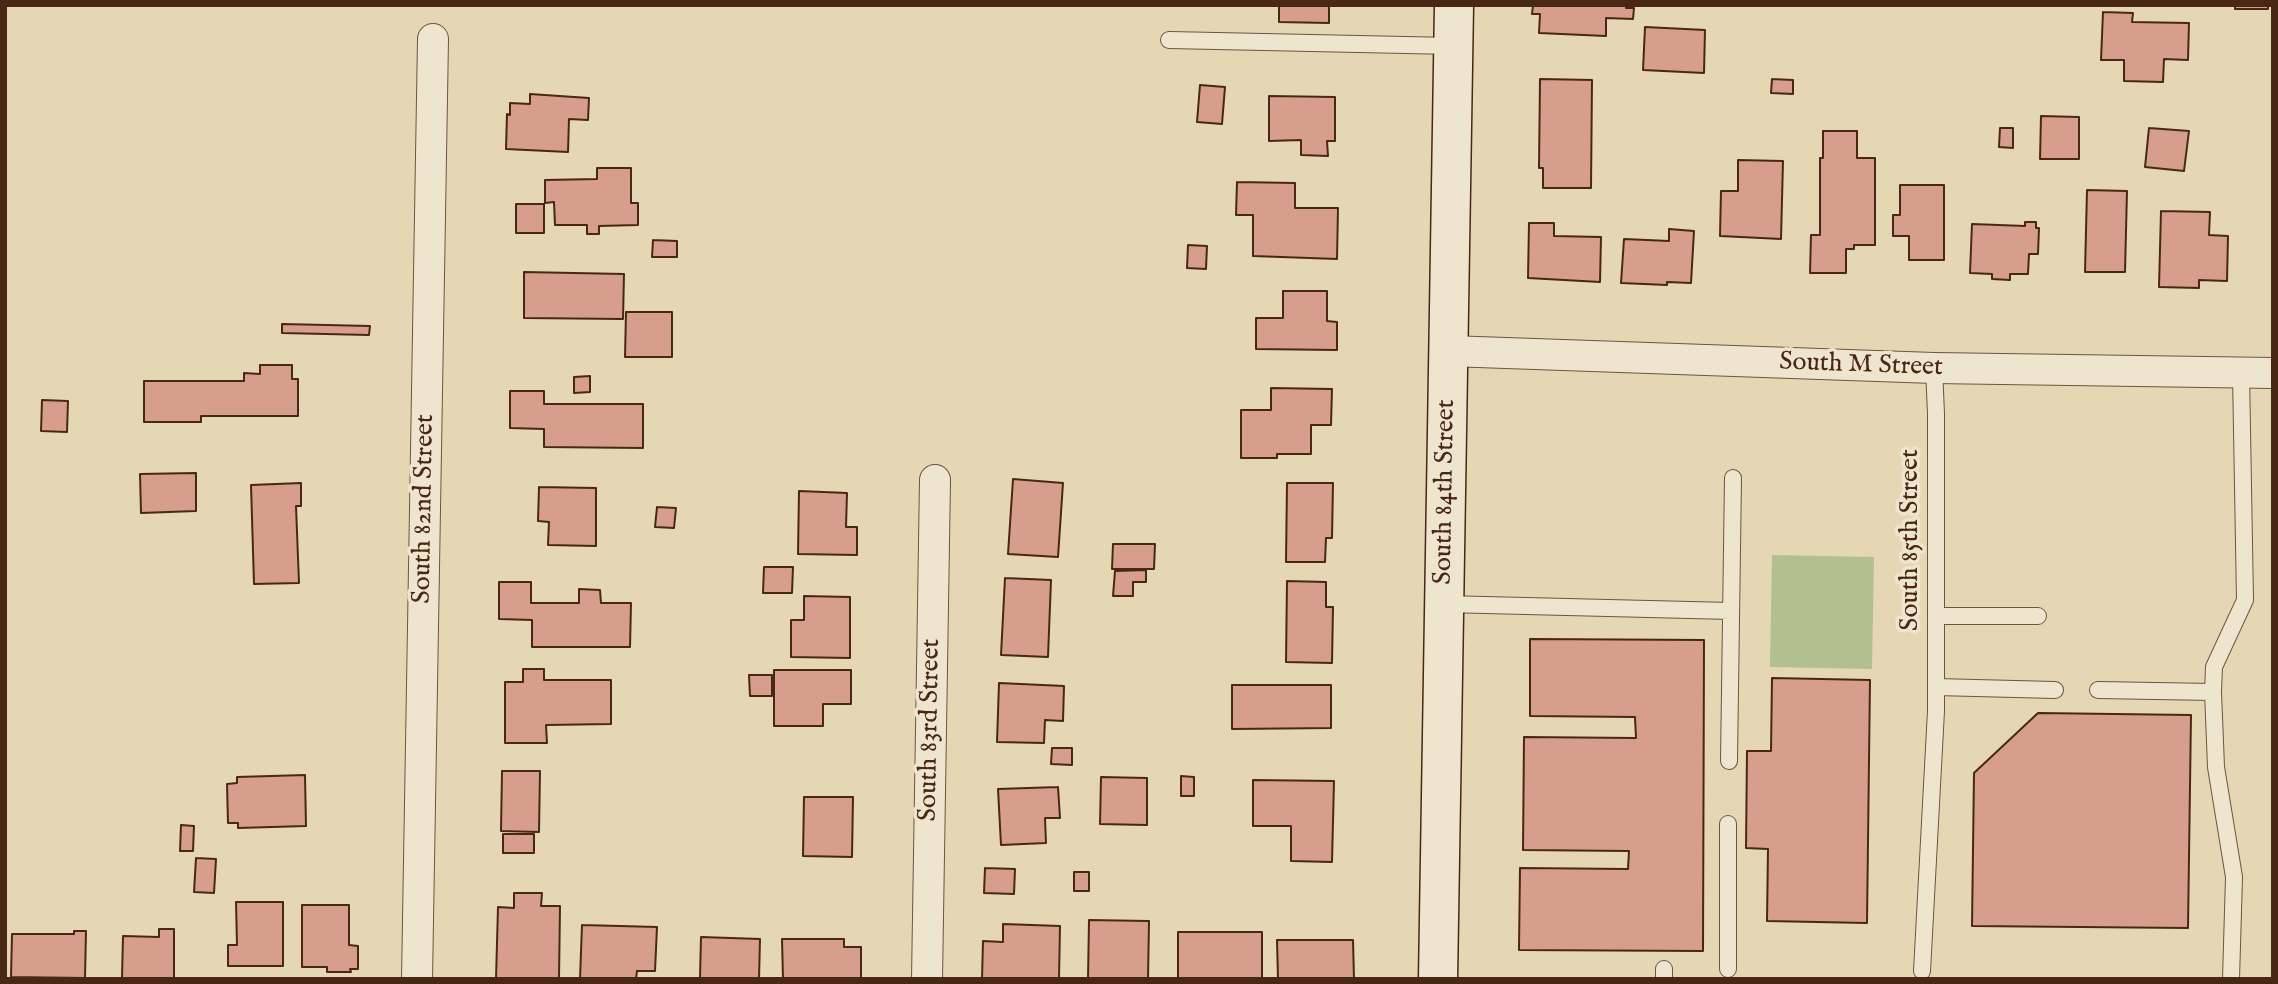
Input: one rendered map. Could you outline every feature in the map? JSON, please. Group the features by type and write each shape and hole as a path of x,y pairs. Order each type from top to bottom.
{"main road":[{"name":"South 84th Street","path":"1438,979 1454,5"}],"street":[{"name":"South 82nd Street","path":"417,979 433,39"},
{"name":"South M Street","path":"1449,351 1934,368 2273,373"},
{"name":"South 83rd Street","path":"927,979 935,480"}],"lane":[{"path":"1169,40 1453,46"},
{"name":"South 85th Street","path":"1922,971 1936,711 1934,368"},
{"path":"2231,979 2234,877 2216,767 2213,692 2214,667 2245,600 2241,373"},
{"path":"1729,761 1732,478"},
{"path":"1444,604 1731,611"},
{"path":"1936,617 2038,616"},
{"path":"1936,687 2055,690"},
{"path":"2098,690 2213,692"},
{"path":"1728,824 1728,970"}],"green space":[{"path":"1772,555 1874,557 1872,669 1770,667"}],"building":[{"path":"1279,5 1329,5 1329,23 1279,22"},
{"path":"1533,5 1626,5 1626,8 1634,8 1633,19 1606,18 1606,36 1539,33 1540,14 1532,14"},
{"path":"2235,5 2268,5 2268,9 2235,9"},
{"path":"2103,12 2133,13 2132,22 2189,23 2188,60 2164,59 2163,82 2124,81 2124,60 2101,60"},
{"path":"1645,27 1705,30 1704,73 1643,70"},
{"path":"1540,79 1592,80 1591,188 1543,188 1543,168 1539,168"},
{"path":"1772,79 1793,80 1793,94 1771,93"},
{"path":"1200,85 1225,87 1222,124 1197,122"},
{"path":"530,94 589,98 588,120 569,119 568,152 506,149 510,103 530,104"},
{"path":"1269,96 1335,97 1335,141 1327,141 1328,156 1301,155 1301,140 1269,141"},
{"path":"2041,116 2079,117 2079,159 2040,159"},
{"path":"2000,128 2013,128 2013,148 1999,147"},
{"path":"2149,128 2189,131 2184,171 2145,167"},
{"path":"1823,131 1857,131 1857,158 1875,158 1875,245 1854,245 1854,249 1846,249 1846,273 1810,273 1811,235 1820,235 1820,158 1823,158"},
{"path":"1738,160 1783,161 1781,239 1720,236 1721,191 1738,191"},
{"path":"597,168 631,168 631,203 638,203 638,225 599,226 599,234 587,234 587,225 555,225 554,202 545,203 545,180 597,179"},
{"path":"1237,182 1295,183 1295,208 1338,208 1337,259 1253,256 1253,215 1236,215"},
{"path":"1900,185 1944,185 1944,260 1909,260 1909,236 1893,236 1893,215 1900,215"},
{"path":"2087,190 2127,191 2125,272 2085,272"},
{"path":"516,204 544,204 544,233 516,233"},
{"path":"2161,211 2210,212 2209,235 2228,236 2227,281 2199,280 2199,288 2159,287"},
{"path":"2025,222 2036,222 2036,228 2039,228 2038,254 2029,254 2028,274 2010,274 2010,280 1992,279 1992,274 1970,273 1972,224 2025,226"},
{"path":"1529,223 1554,223 1554,236 1601,237 1600,282 1528,278"},
{"path":"1669,229 1694,231 1691,283 1621,283 1624,239 1669,241"},
{"path":"653,240 677,241 677,257 652,257"},
{"path":"1188,245 1207,246 1206,269 1187,268"},
{"path":"524,272 624,274 623,319 524,318"},
{"path":"1283,291 1327,291 1327,321 1337,322 1337,350 1256,349 1256,318 1283,318"},
{"path":"626,312 672,312 672,357 625,357"},
{"path":"282,324 370,326 369,335 282,333"},
{"path":"260,365 292,365 292,379 298,379 298,416 201,416 201,422 144,422 144,381 244,381 244,373 260,374"},
{"path":"590,376 590,392 574,393 574,377"},
{"path":"1271,388 1332,389 1331,425 1311,425 1311,454 1241,458 1241,410 1271,410"},
{"path":"510,391 544,391 544,404 643,404 643,448 544,447 544,429 510,428"},
{"path":"42,400 68,401 67,432 41,431"},
{"path":"196,473 196,511 141,513 140,474"},
{"path":"1013,479 1063,483 1058,557 1008,554"},
{"path":"301,483 301,506 296,506 299,583 254,584 251,485"},
{"path":"1287,483 1333,483 1332,538 1326,538 1325,562 1286,562"},
{"path":"539,487 596,488 596,546 548,545 549,522 538,521"},
{"path":"799,491 847,493 846,527 857,527 857,555 798,554"},
{"path":"657,507 676,508 674,528 655,527"},
{"path":"1113,544 1155,544 1154,569 1112,569"},
{"path":"764,567 793,567 792,593 763,593"},
{"path":"1146,570 1146,582 1133,582 1133,596 1113,596 1115,571"},
{"path":"1005,578 1051,580 1048,657 1001,655"},
{"path":"1287,581 1326,582 1326,607 1333,607 1332,663 1286,662"},
{"path":"499,582 531,582 531,603 579,603 579,589 600,590 601,603 631,603 630,647 532,647 532,620 499,619"},
{"path":"804,596 850,597 850,658 791,657 791,620 804,620"},
{"path":"1530,639 1704,640 1703,951 1519,950 1520,868 1628,869 1629,851 1523,850 1524,737 1636,738 1635,717 1530,716"},
{"path":"523,669 544,669 544,680 611,680 611,724 546,725 547,743 505,743 505,682 523,682"},
{"path":"774,670 851,670 851,704 823,704 823,726 774,726"},
{"path":"749,675 772,675 772,696 750,696"},
{"path":"1772,678 1870,680 1867,923 1767,921 1768,849 1746,848 1747,751 1771,751"},
{"path":"999,683 1064,686 1063,721 1045,720 1044,743 997,742"},
{"path":"1232,685 1331,685 1331,728 1232,729"},
{"path":"2038,713 2191,715 2188,928 1972,926 1974,773"},
{"path":"1052,748 1072,748 1072,765 1051,764"},
{"path":"502,771 540,771 539,832 501,831"},
{"path":"305,775 306,826 238,828 238,823 228,823 227,784 237,783 237,777"},
{"path":"1181,776 1194,777 1194,796 1181,796"},
{"path":"1101,777 1147,778 1147,825 1100,824"},
{"path":"1253,780 1334,781 1332,862 1291,861 1291,826 1253,826"},
{"path":"1058,787 1060,818 1045,818 1046,843 1001,845 998,789"},
{"path":"804,797 853,797 852,857 803,856"},
{"path":"181,825 194,826 193,851 180,851"},
{"path":"503,834 534,834 534,853 503,853"},
{"path":"196,858 216,859 214,893 194,892"},
{"path":"985,868 1015,869 1014,894 984,893"},
{"path":"1074,872 1089,872 1089,891 1074,891"},
{"path":"514,893 542,893 541,906 560,906 559,979 496,979 498,907 514,908"},
{"path":"236,902 283,902 283,966 228,966 228,945 237,945"},
{"path":"302,905 349,905 349,945 358,946 358,969 350,969 351,972 327,972 327,967 302,967"},
{"path":"1089,920 1149,921 1148,979 1088,979"},
{"path":"1003,924 1060,926 1059,979 982,979 983,941 1003,942"},
{"path":"582,925 657,927 655,971 637,971 636,979 580,979"},
{"path":"159,929 174,929 174,978 122,978 123,936 159,937"},
{"path":"74,931 86,931 85,978 11,977 12,934 74,934"},
{"path":"1178,932 1262,932 1262,979 1178,979"},
{"path":"701,937 760,939 759,979 700,978"},
{"path":"782,939 844,939 844,947 861,947 861,979 783,979"},
{"path":"1277,940 1353,940 1354,979 1278,979"}]}
